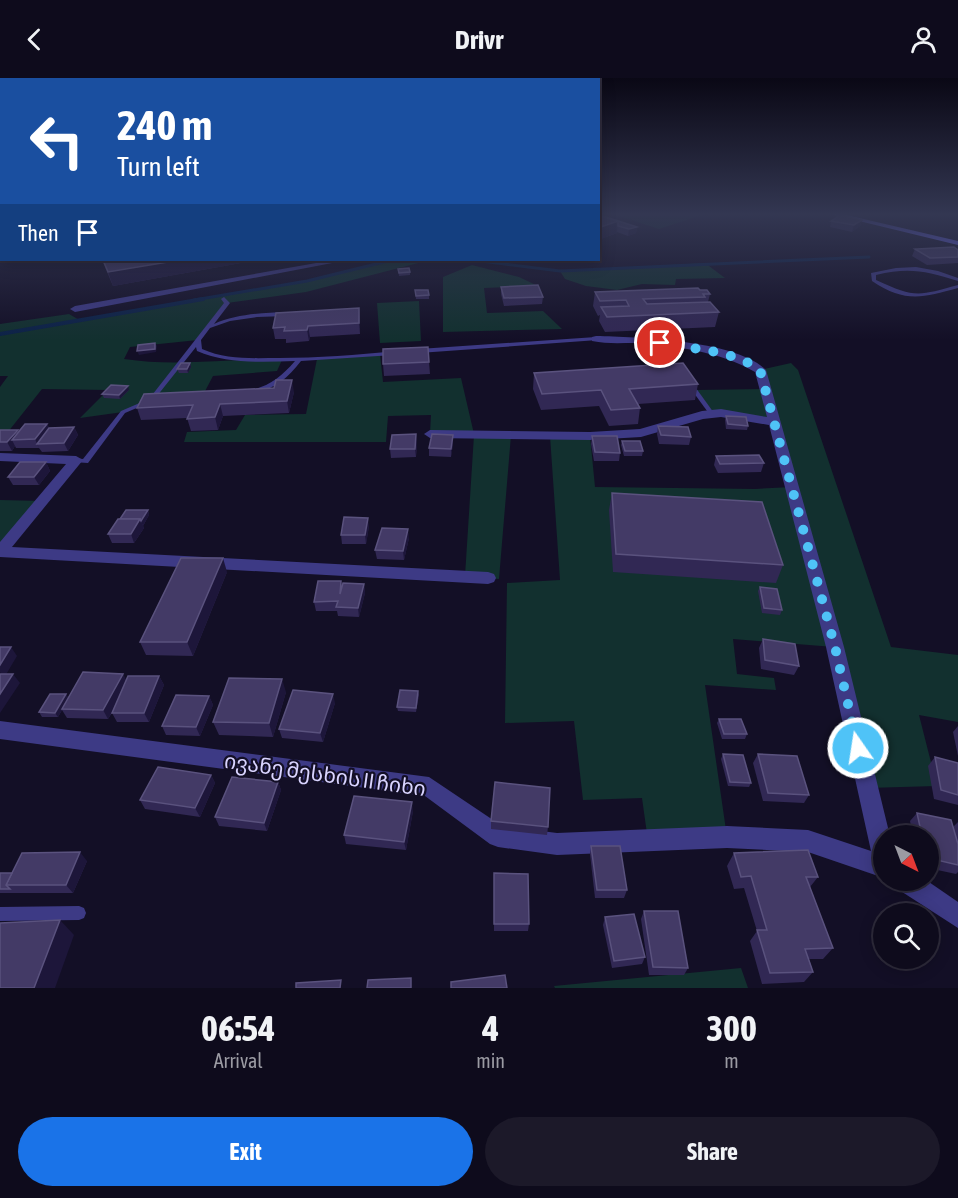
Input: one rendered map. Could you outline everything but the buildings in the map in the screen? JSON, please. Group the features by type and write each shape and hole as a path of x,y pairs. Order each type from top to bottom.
{"street":[{"path":"75,309 339,261"},
{"path":"596,339 660,343 750,362 760,370 835,647 876,825"},
{"path":"430,434 590,436 641,433 712,414 738,414 775,422"},
{"path":"0,457 76,460"},
{"path":"0,552 76,460"},
{"path":"0,552 488,578"},
{"name":"ივანე მესხის II ჩიხი","path":"0,730 429,787 498,836 557,844 727,837 808,841 873,863"},
{"path":"920,891 958,916"}],"lane":[{"path":"958,280 923,268 892,269 873,274 874,282 910,297 922,297 958,286"},
{"path":"151,400 226,303 224,299"},
{"path":"207,328 228,320 262,315 293,314"},
{"path":"416,352 596,339"},
{"path":"198,340 199,350 213,357 299,360 404,353"},
{"path":"247,392 270,387 283,380 299,360"},
{"path":"689,382 712,414"},
{"path":"76,460 85,461 123,412 151,400 162,399"},
{"path":"0,914 79,913"}],"green space":[{"path":"388,261 426,261 306,292 227,303 198,340 130,347 124,359 163,362 282,360 277,371 213,376 203,395 151,400 123,412 80,418 108,390 42,389 0,442 0,387 8,376 0,376 0,324 69,314 81,321 307,281"},
{"path":"705,263 725,278 676,279 675,285 642,284 617,290 586,286 565,279 560,271"},
{"path":"472,265 519,277 538,286 484,288 487,313 543,311 562,329 443,332 443,277"},
{"path":"419,301 421,341 380,343 377,303"},
{"path":"380,354 383,382 461,378 474,434 511,435 499,579 465,576 474,435 430,434 431,415 388,416 386,442 184,442 187,432 236,430 245,415 306,414 317,359"},
{"path":"791,363 798,370 891,647 958,655 958,722 919,715 937,786 867,788 834,647 733,639 737,674 774,678 776,690 705,685 727,837 648,841 642,798 583,800 574,721 505,723 507,583 560,580 550,436 590,436 595,487 755,489 792,487 775,422 712,414 695,390 765,389 760,370"},
{"path":"0,500 42,501 0,552"},
{"path":"741,968 748,988 555,988 554,986"}],"waterway":[{"path":"481,261 560,271 869,257"},
{"path":"194,300 307,281 388,261"},
{"path":"0,334 203,299"}],"route":[{"path":"660,343 733,357 750,362 760,370 835,647 858,748"}]}
